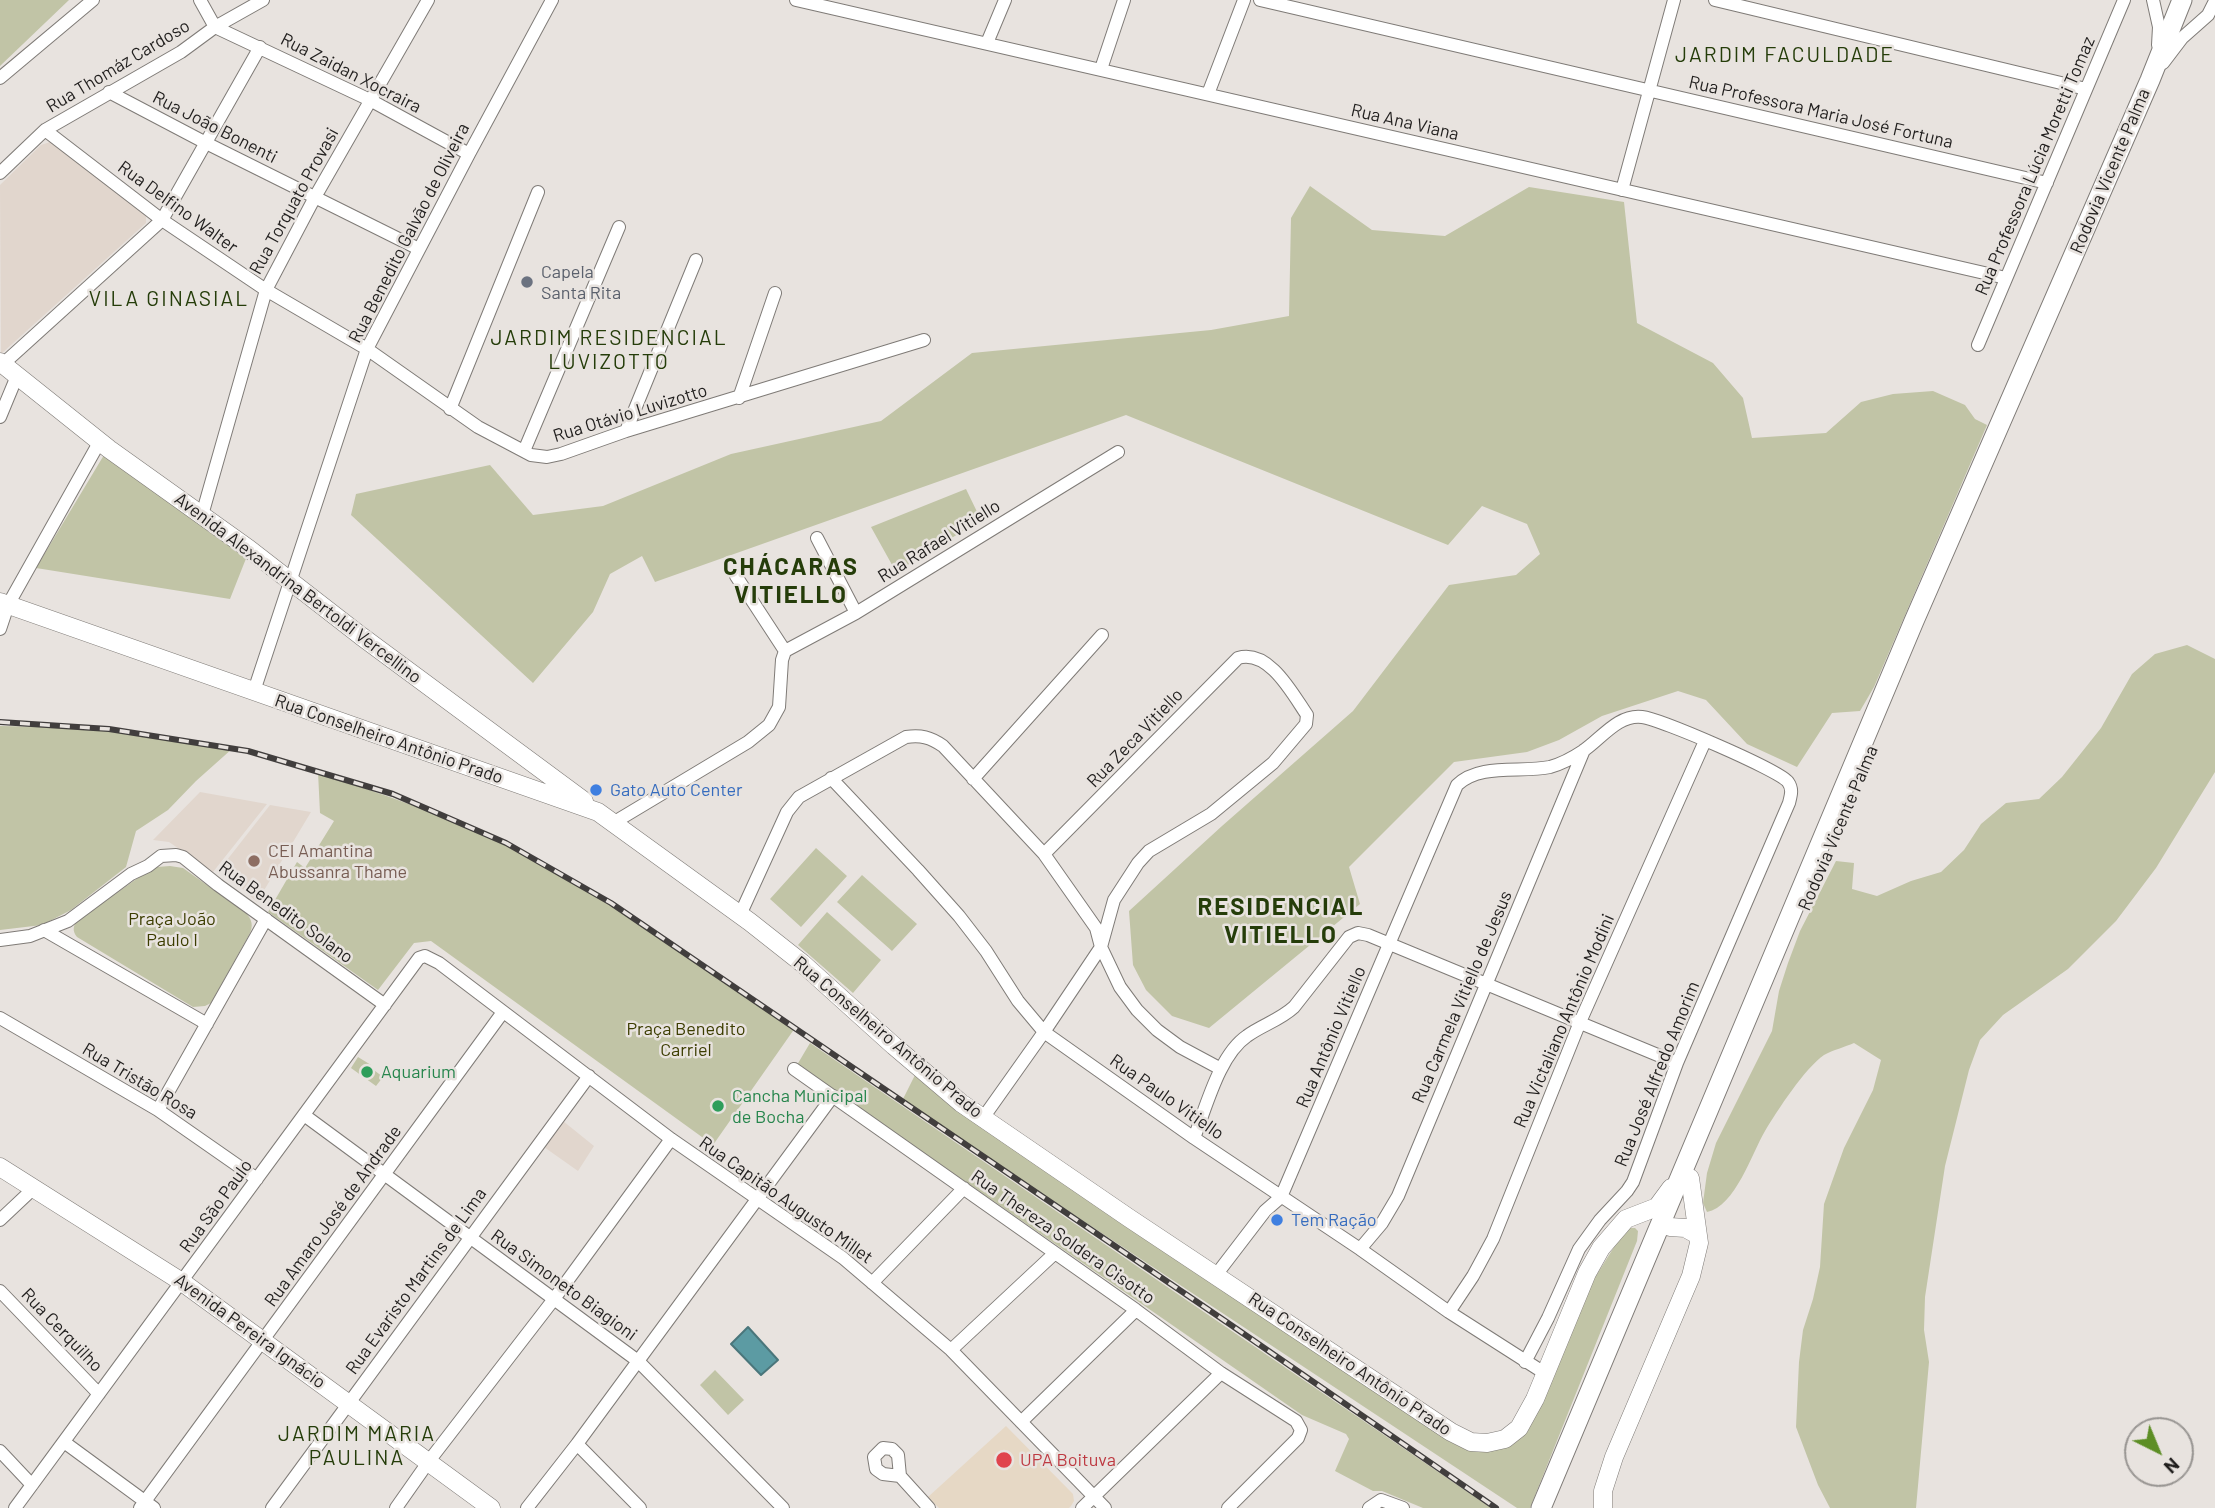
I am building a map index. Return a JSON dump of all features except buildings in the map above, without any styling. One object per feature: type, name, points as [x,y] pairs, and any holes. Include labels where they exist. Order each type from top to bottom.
[{"type":"main road","points":[[2173,22],[2182,0]]},
{"type":"main road","name":"Rodovia Vicente Palma","points":[[1541,1508],[1596,1390],[1688,1169],[1875,741],[1919,625],[2067,283],[2071,263],[2173,22]]},
{"type":"main road","name":"Avenida Alexandrina Bertoldi Vercellino","points":[[7,367],[100,441],[598,812]]},
{"type":"main road","name":"Rua Conselheiro Antônio Prado","points":[[4,603],[598,812],[802,963],[894,1046],[983,1118],[1451,1432],[1471,1442],[1502,1441],[1526,1418],[1593,1262],[1611,1235],[1626,1219]]},
{"type":"main road","points":[[535,790],[541,781],[541,769]]},
{"type":"main road","name":"Avenida Pereira Ignácio","points":[[0,1167],[181,1282],[491,1508]]},
{"type":"main road","points":[[1626,1219],[1659,1204],[1688,1169]]},
{"type":"main road","points":[[1603,1508],[1603,1491],[1614,1457],[1691,1276],[1699,1243],[1688,1169]]},
{"type":"main road","points":[[1626,1219],[1648,1218],[1664,1228],[1685,1228],[1696,1234]]},
{"type":"main road","points":[[1551,1508],[1596,1390]]},
{"type":"street","points":[[0,78],[93,0]]},
{"type":"street","points":[[200,0],[215,27]]},
{"type":"street","name":"Rua Thomáz Cardoso","points":[[0,173],[45,130],[181,52],[215,27],[263,0]]},
{"type":"street","name":"Rua Torquato Provasi","points":[[202,515],[265,290],[428,0]]},
{"type":"street","name":"Rua Benedito Galvão de Oliveira","points":[[254,691],[367,349],[552,0]]},
{"type":"street","name":"Rua Ana Viana","points":[[796,0],[2007,278]]},
{"type":"street","points":[[987,43],[1005,0]]},
{"type":"street","points":[[1101,69],[1124,0]]},
{"type":"street","points":[[1208,94],[1244,0]]},
{"type":"street","name":"Rua Professora Maria José Fortuna","points":[[1260,0],[2047,183]]},
{"type":"street","points":[[1622,190],[1674,0]]},
{"type":"street","points":[[1715,0],[2086,89]]},
{"type":"street","name":"Rua Professora Lúcia Moretti Tomaz","points":[[1978,345],[2124,0]]},
{"type":"street","points":[[2153,0],[2160,12],[2173,22],[2183,25],[2198,24]]},
{"type":"street","points":[[2150,80],[2160,33],[2153,0]]},
{"type":"street","points":[[2150,80],[2182,38],[2210,13],[2215,1]]},
{"type":"street","name":"Rua Zaidan Xocraira","points":[[215,27],[370,100],[469,153]]},
{"type":"street","points":[[0,417],[7,367],[162,220],[260,47]]},
{"type":"street","name":"Rua João Bonenti","points":[[109,92],[206,144],[419,249]]},
{"type":"street","name":"Rua Delfino Walter","points":[[45,130],[162,220],[265,290],[367,349]]},
{"type":"street","points":[[450,409],[538,192]]},
{"type":"street","points":[[524,451],[619,227]]},
{"type":"street","points":[[626,431],[696,260]]},
{"type":"street","points":[[739,398],[775,293]]},
{"type":"street","name":"Rua Otávio Luvizotto","points":[[367,349],[478,427],[524,451],[547,457],[925,340]]},
{"type":"street","points":[[0,629],[4,603],[100,441]]},
{"type":"street","name":"Rua Rafael Vitiello","points":[[785,651],[856,613],[1118,452]]},
{"type":"street","points":[[817,538],[856,613]]},
{"type":"street","points":[[613,823],[748,742],[769,725],[779,707],[785,651],[736,576]]},
{"type":"street","points":[[973,779],[1102,635]]},
{"type":"street","name":"Rua Zeca Vitiello","points":[[1044,854],[1234,661],[1243,657],[1255,658],[1273,669],[1306,713],[1306,724],[1273,763],[1211,814],[1149,851],[1138,863],[1114,900],[1101,947]]},
{"type":"street","name":"Rua Antônio Vitiello","points":[[1216,1275],[1265,1211],[1281,1196],[1457,785],[1465,777],[1477,773],[1551,766],[1584,750],[1626,719],[1641,716],[1764,766],[1789,784]]},
{"type":"street","points":[[740,915],[787,812],[799,797],[906,737],[922,735],[943,746],[1044,854],[1096,928],[1101,947],[1120,987],[1136,1010],[1180,1047],[1222,1069]]},
{"type":"street","name":"Rua Victaliano Antônio Modini","points":[[1449,1312],[1493,1239],[1580,1022],[1705,741]]},
{"type":"street","name":"Rua Carmela Vitiello de Jesus","points":[[1360,1249],[1382,1223],[1398,1196],[1584,750]]},
{"type":"street","name":"Rua Paulo Vitiello","points":[[831,778],[959,916],[986,951],[1018,1001],[1044,1032],[1449,1312],[1546,1374]]},
{"type":"street","name":"Rua José Alfredo Amorim","points":[[1525,1362],[1580,1250],[1600,1220],[1633,1181],[1677,1063],[1789,803],[1792,792],[1789,784]]},
{"type":"street","name":"Rua Benedito Solano","points":[[44,930],[68,921],[131,874],[164,855],[172,854],[183,857],[385,1005]]},
{"type":"street","points":[[158,1110],[266,919]]},
{"type":"street","points":[[0,940],[30,936],[44,930],[207,1024]]},
{"type":"street","points":[[1194,1138],[1222,1069],[1236,1044],[1294,1007],[1349,937],[1359,933],[1677,1063]]},
{"type":"street","points":[[983,1118],[1101,947]]},
{"type":"street","name":"Rua São Paulo","points":[[15,1508],[419,958]]},
{"type":"street","name":"Rua Capitão Augusto Millet","points":[[419,958],[433,958],[671,1139],[843,1258],[951,1350],[1105,1508]]},
{"type":"street","name":"Rua Amaro José de Andrade","points":[[147,1506],[263,1341],[503,1012]]},
{"type":"street","name":"Rua Tristão Rosa","points":[[0,1018],[158,1110],[257,1179]]},
{"type":"street","name":"Rua Thereza Soldera Cisotto","points":[[794,1069],[1221,1373],[1296,1421],[1301,1430],[1298,1438],[1228,1508]]},
{"type":"street","name":"Rua Evaristo Martins de Lima","points":[[272,1508],[589,1076]]},
{"type":"street","points":[[527,1508],[833,1096]]},
{"type":"street","name":"Rua Simoneto Biagioni","points":[[304,1115],[638,1361],[782,1508]]},
{"type":"street","points":[[397,1508],[429,1461],[554,1299],[671,1139]]},
{"type":"street","points":[[0,1220],[34,1187]]},
{"type":"street","points":[[872,1283],[964,1188]]},
{"type":"street","points":[[951,1350],[1055,1253]]},
{"type":"street","name":"Rua Cerquilho","points":[[0,1291],[99,1394]]},
{"type":"street","points":[[1021,1422],[1136,1310]]},
{"type":"street","points":[[1082,1508],[1221,1373]]},
{"type":"street","points":[[64,1442],[147,1506]]},
{"type":"street","points":[[577,1444],[640,1508]]},
{"type":"street","points":[[0,1451],[32,1485]]},
{"type":"street","points":[[900,1476],[929,1508]]},
{"type":"street","points":[[1372,1505],[1383,1500],[1403,1508]]},
{"type":"shaded area","points":[[50,142],[146,215],[146,223],[1,354],[0,185],[41,145]]},
{"type":"shaded area","points":[[200,792],[267,804],[213,872],[169,842],[153,840]]},
{"type":"shaded area","name":"CEI Amantina Abussanra Thame","points":[[270,805],[311,812],[257,902],[220,869]]},
{"type":"shaded area","points":[[563,1121],[594,1146],[578,1171],[544,1147]]},
{"type":"shaded area","name":"UPA Boituva","points":[[1006,1426],[1073,1494],[1074,1501],[1071,1506],[939,1508],[928,1497]]},
{"type":"green space","points":[[0,0],[69,0],[0,66]]},
{"type":"green space","points":[[1310,186],[1372,230],[1445,236],[1529,187],[1624,202],[1637,323],[1713,363],[1743,398],[1752,438],[1826,433],[1861,402],[1893,394],[1933,391],[1965,405],[1975,419],[1987,425],[1874,687],[1860,711],[1832,713],[1797,767],[1747,744],[1706,700],[1678,691],[1602,716],[1559,740],[1527,752],[1454,762],[1349,867],[1360,904],[1209,1028],[1172,1016],[1146,990],[1133,965],[1129,911],[1353,711],[1449,585],[1516,575],[1540,554],[1527,524],[1482,506],[1448,545],[1126,415],[655,582],[642,556],[610,574],[593,612],[533,683],[351,515],[356,494],[490,465],[533,515],[603,506],[731,454],[881,421],[972,353],[1211,330],[1289,316],[1291,218]]},
{"type":"green space","points":[[104,455],[247,556],[230,599],[36,568]]},
{"type":"green space","points":[[966,489],[981,520],[896,572],[871,527]]},
{"type":"green space","points":[[2187,645],[2215,659],[2215,772],[2156,868],[2116,921],[2068,969],[2003,1015],[1980,1040],[1969,1070],[1945,1166],[1925,1297],[1924,1330],[1929,1362],[1916,1508],[1830,1508],[1818,1485],[1796,1427],[1799,1362],[1803,1330],[1820,1267],[1824,1204],[1844,1148],[1873,1090],[1881,1060],[1854,1043],[1824,1055],[1800,1079],[1784,1102],[1765,1131],[1742,1178],[1726,1200],[1707,1212],[1703,1203],[1707,1173],[1716,1143],[1772,1031],[1779,991],[1800,931],[1836,861],[1854,863],[1852,889],[1877,896],[1911,881],[1941,872],[1964,850],[1981,824],[2006,803],[2039,799],[2062,777],[2101,728],[2132,674],[2155,654]]},
{"type":"green space","points":[[0,726],[106,728],[233,748],[168,810],[136,831],[126,867],[71,910],[42,925],[0,930]]},
{"type":"green space","name":"Praça Benedito Carriel","points":[[318,772],[456,822],[509,846],[635,919],[795,1028],[713,1145],[431,941],[414,943],[378,990],[268,912],[297,862],[305,868],[334,821],[320,813]]},
{"type":"green space","points":[[816,848],[847,876],[801,927],[770,899]]},
{"type":"green space","name":"Praça João Paulo I","points":[[157,867],[183,868],[245,912],[252,923],[249,935],[211,1003],[205,1006],[193,1007],[74,933],[78,920],[145,873]]},
{"type":"green space","points":[[862,875],[917,924],[892,951],[837,902]]},
{"type":"green space","points":[[827,912],[881,960],[853,993],[798,945]]},
{"type":"green space","points":[[810,1043],[1491,1508],[1423,1508],[1382,1491],[1373,1491],[1335,1471],[1349,1439],[1346,1434],[1302,1415],[797,1065]]},
{"type":"green space","name":"Aquarium","points":[[358,1057],[383,1077],[376,1086],[351,1068]]},
{"type":"green space","points":[[915,1075],[1460,1443],[1507,1445],[1594,1279],[1626,1228],[1635,1228],[1638,1231],[1637,1241],[1530,1508],[1517,1508],[902,1101]]},
{"type":"green space","points":[[715,1370],[744,1400],[728,1415],[700,1385]]},
{"type":"water","points":[[748,1327],[778,1360],[761,1375],[731,1344]]},
{"type":"railway","points":[[0,722],[109,729],[248,751],[393,794],[506,843],[611,903],[1496,1508]]},
{"type":"place","name":"Capela Santa Rita","points":[[527,282]]},
{"type":"place","name":"Gato Auto Center","points":[[596,790]]},
{"type":"place","name":"CEI Amantina Abussanra Thame","points":[[254,861]]},
{"type":"place","name":"Aquarium","points":[[367,1072]]},
{"type":"place","name":"Cancha Municipal de Bocha","points":[[718,1106]]},
{"type":"place","name":"Tem Ração","points":[[1277,1220]]},
{"type":"place","name":"UPA Boituva","points":[[1004,1460]]},
{"type":"district","name":"JARDIM FACULDADE","points":[[1785,55]]},
{"type":"district","name":"VILA GINASIAL","points":[[169,299]]},
{"type":"district","name":"JARDIM RESIDENCIAL LUVIZOTTO","points":[[609,350]]},
{"type":"district","name":"CHÁCARAS VITIELLO","points":[[791,581]]},
{"type":"district","name":"RESIDENCIAL VITIELLO","points":[[1281,921]]},
{"type":"district","name":"JARDIM MARIA PAULINA","points":[[357,1446]]}]
